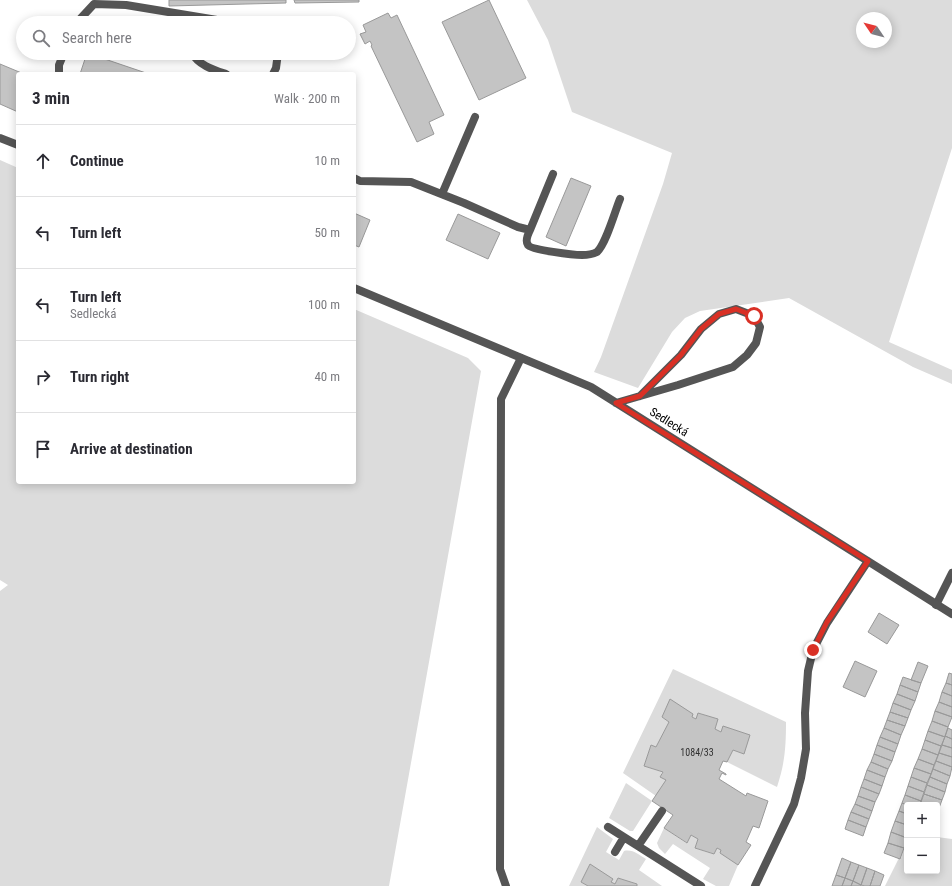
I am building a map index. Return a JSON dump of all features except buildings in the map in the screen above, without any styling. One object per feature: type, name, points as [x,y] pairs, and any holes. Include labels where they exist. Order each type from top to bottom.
[{"type":"street","points":[[83,16],[94,4],[126,5],[176,16]]},
{"type":"street","points":[[59,72],[61,60]]},
{"type":"street","points":[[198,60],[210,68],[221,72]]},
{"type":"street","points":[[274,72],[277,60]]},
{"type":"street","points":[[442,194],[475,117]]},
{"type":"street","points":[[0,138],[16,144]]},
{"type":"street","points":[[553,174],[526,240],[528,245],[531,247],[583,255],[596,253],[603,245],[620,198]]},
{"type":"street","points":[[356,179],[360,181],[411,182],[518,227],[530,230]]},
{"type":"street","name":"Sedlecká","points":[[356,289],[591,387],[952,614]]},
{"type":"street","points":[[616,403],[678,385],[733,366],[748,355],[756,343],[760,327],[754,316],[736,309],[719,314],[701,329],[681,355],[640,396]]},
{"type":"street","points":[[506,886],[500,869],[501,399],[521,358]]},
{"type":"street","points":[[755,886],[794,804],[801,778],[806,749],[805,713],[808,671],[813,650],[827,622],[868,561]]},
{"type":"street","points":[[936,605],[952,573]]},
{"type":"street","points":[[638,846],[662,811]]},
{"type":"street","points":[[608,827],[701,886]]},
{"type":"street","points":[[615,852],[624,837]]},
{"type":"shaded area","points":[[527,0],[952,0],[952,148],[889,342],[952,370],[952,384],[913,367],[789,298],[700,311],[685,318],[672,332],[638,388],[594,372],[601,357],[663,184],[672,153],[572,112],[548,40]]},
{"type":"shaded area","points":[[0,160],[16,167],[16,484],[356,484],[356,310],[468,358],[481,371],[389,886],[0,886],[0,591],[8,585],[0,580]]},
{"type":"shaded area","points":[[673,669],[786,722],[786,739],[782,770],[777,787],[727,762],[733,750],[744,754],[724,726],[721,732],[715,729],[717,719],[699,713],[696,719],[670,700],[662,717],[669,722],[656,747],[651,745],[644,766],[662,772],[660,777],[666,780],[656,796],[623,773]]},
{"type":"shaded area","points":[[626,783],[652,801],[633,831],[630,831],[609,818]]},
{"type":"shaded area","points":[[597,827],[613,839],[606,852],[619,860],[624,851],[630,851],[638,854],[646,859],[639,870],[662,886],[637,886],[637,884],[618,878],[615,884],[611,882],[612,879],[590,864],[581,882],[588,886],[569,886]]},
{"type":"shaded area","points":[[664,828],[686,843],[691,835],[698,839],[695,848],[713,854],[717,848],[721,850],[720,853],[738,865],[729,886],[716,886],[703,879],[710,868],[673,844],[665,854],[659,848],[657,843]]},
{"type":"shaded area","points":[[940,837],[952,839],[952,886],[885,886],[899,858],[901,858],[904,849],[904,874],[940,874]]},
{"type":"route","points":[[754,316],[736,309],[719,314],[701,329],[681,355],[640,396],[616,403],[868,561],[827,622],[813,650]]}]
